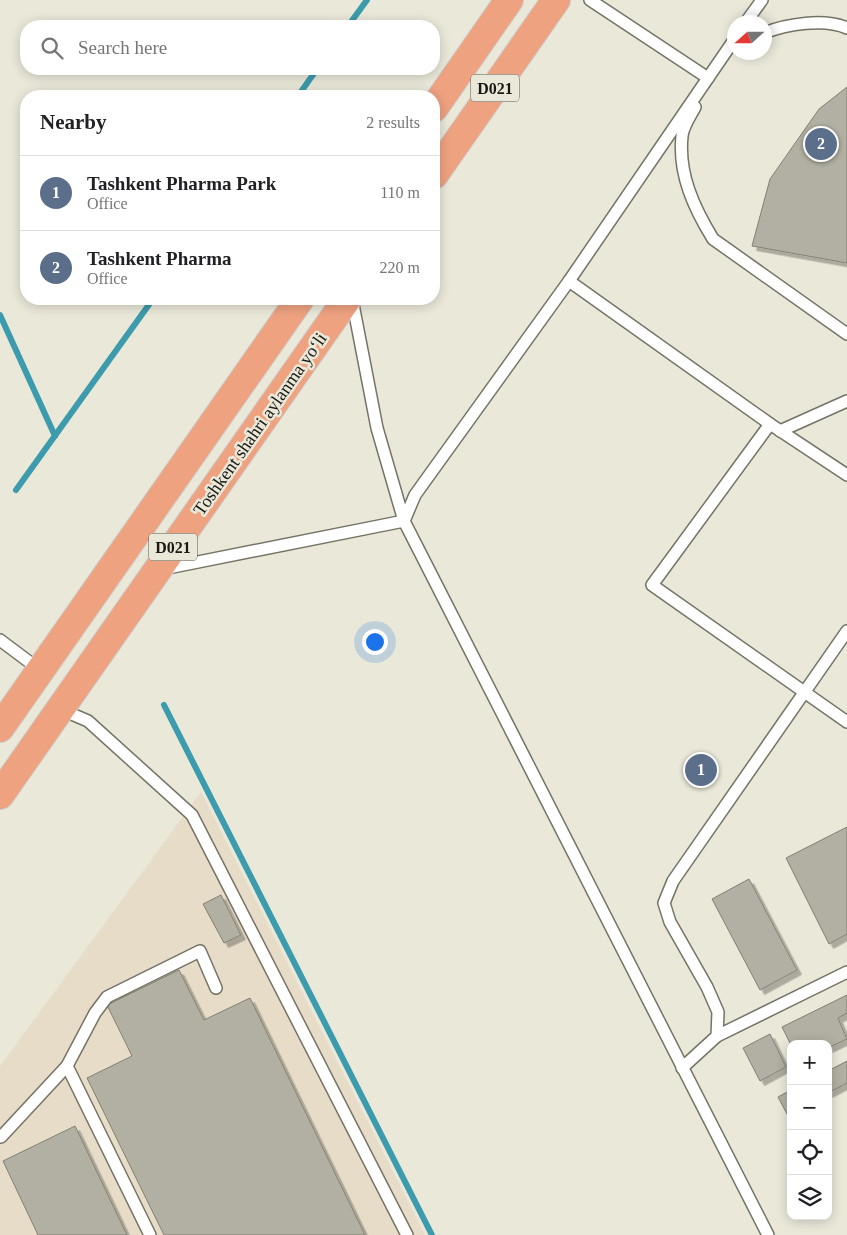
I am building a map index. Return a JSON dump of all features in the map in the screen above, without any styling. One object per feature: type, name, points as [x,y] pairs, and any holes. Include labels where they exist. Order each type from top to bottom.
[{"type":"highway","name":"D021","points":[[440,99],[509,0]]},
{"type":"highway","name":"D021","points":[[440,166],[556,0]]},
{"type":"highway","name":"D021","points":[[0,728],[296,305]]},
{"type":"highway","name":"Toshkent shahri aylanma yoʻli","points":[[0,795],[344,305]]},
{"type":"lane","points":[[590,0],[708,78]]},
{"type":"lane","points":[[751,15],[762,0]]},
{"type":"lane","points":[[772,31],[800,24],[840,25],[847,28]]},
{"type":"lane","points":[[404,521],[416,496],[569,281],[727,50]]},
{"type":"lane","points":[[727,58],[708,78],[682,134],[682,160],[687,188],[700,218],[713,239],[847,334]]},
{"type":"lane","points":[[569,281],[775,427],[847,475]]},
{"type":"lane","points":[[353,305],[377,428],[404,521],[768,1235]]},
{"type":"lane","points":[[847,401],[775,427],[652,585],[847,722]]},
{"type":"lane","points":[[157,570],[404,521]]},
{"type":"lane","points":[[717,1036],[718,1012],[707,987],[670,922],[664,903],[673,881],[847,632]]},
{"type":"lane","points":[[0,640],[40,670]]},
{"type":"lane","points":[[60,709],[88,721],[192,815],[407,1235]]},
{"type":"lane","points":[[1,1137],[67,1066],[94,1013],[107,997],[200,951],[216,988]]},
{"type":"lane","points":[[682,1068],[717,1036],[847,972]]},
{"type":"lane","points":[[67,1066],[150,1235]]},
{"type":"shaded area","points":[[201,792],[425,1235],[0,1235],[0,1066]]},
{"type":"building","points":[[847,87],[847,263],[752,246],[770,179],[819,109]]},
{"type":"building","points":[[847,827],[847,934],[829,944],[786,858]]},
{"type":"building","points":[[749,879],[797,970],[760,990],[712,899]]},
{"type":"building","points":[[221,895],[241,935],[224,943],[203,904]]},
{"type":"building","points":[[179,970],[204,1020],[250,998],[365,1235],[164,1235],[87,1078],[132,1056],[107,1005]]},
{"type":"building","points":[[847,995],[847,1013],[838,1018],[847,1039],[832,1046],[832,1040],[788,1040],[782,1027]]},
{"type":"building","points":[[770,1034],[786,1067],[760,1081],[743,1048]]},
{"type":"building","points":[[847,1061],[847,1083],[832,1091],[832,1085],[832,1069]]},
{"type":"building","points":[[787,1092],[787,1114],[778,1097]]},
{"type":"building","points":[[75,1126],[127,1235],[38,1235],[3,1161]]},
{"type":"waterway","points":[[352,20],[367,0]]},
{"type":"waterway","points":[[302,90],[313,75]]},
{"type":"waterway","points":[[16,490],[149,305]]},
{"type":"waterway","points":[[0,315],[55,436]]},
{"type":"waterway","points":[[164,705],[432,1235]]},
{"type":"place","name":"Tashkent Pharma","points":[[821,144]]},
{"type":"place","name":"Tashkent Pharma Park","points":[[701,770]]}]
